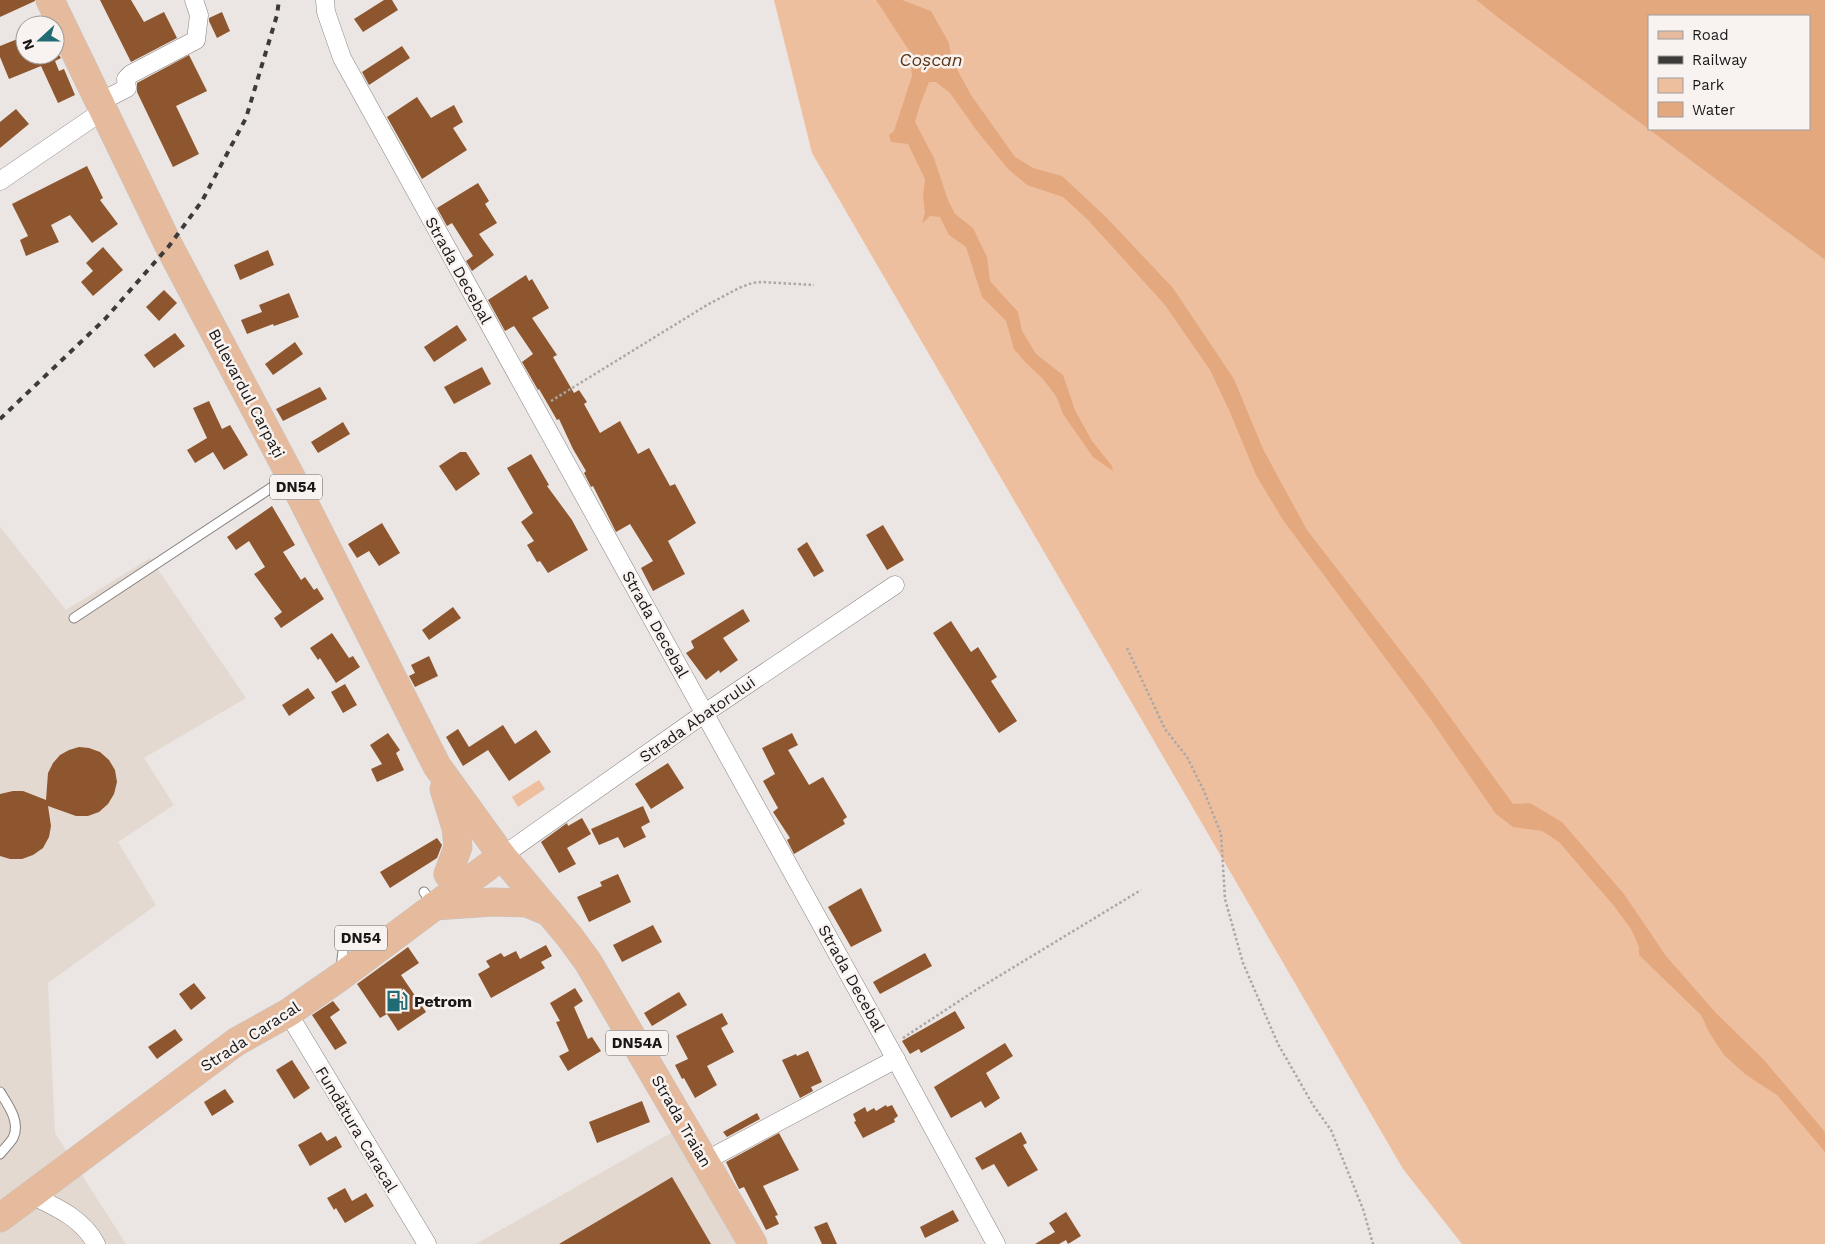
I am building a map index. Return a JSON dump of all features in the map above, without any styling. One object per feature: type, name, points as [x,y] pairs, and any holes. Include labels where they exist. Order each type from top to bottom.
[{"type":"main road","name":"Bulevardul Carpați","points":[[50,0],[169,246],[290,475],[437,766],[496,849]]},
{"type":"main road","points":[[437,766],[456,828],[458,847],[448,874]]},
{"type":"main road","name":"DN54","points":[[429,899],[448,874],[496,849]]},
{"type":"main road","name":"Strada Caracal","points":[[0,1218],[236,1042],[288,1013],[341,964],[496,849]]},
{"type":"main road","name":"Strada Traian","points":[[496,849],[588,962],[752,1244]]},
{"type":"main road","points":[[429,899],[527,903],[549,912]]},
{"type":"main road","name":"DN54","points":[[236,1042],[293,988],[341,964]]},
{"type":"street","points":[[0,181],[127,88],[126,79],[131,74],[196,40],[199,15],[194,0]]},
{"type":"street","name":"Strada Decebal","points":[[325,0],[326,12],[342,58],[893,1053],[996,1244]]},
{"type":"street","name":"Strada Abatorului","points":[[496,849],[705,713],[895,585]]},
{"type":"street","name":"Fundătura Caracal","points":[[288,1013],[427,1244]]},
{"type":"street","points":[[705,1161],[893,1053]]},
{"type":"street","points":[[31,1194],[59,1208],[79,1222],[96,1244]]},
{"type":"lane","points":[[74,618],[290,475]]},
{"type":"lane","points":[[0,1092],[13,1114],[15,1128],[13,1138],[0,1154]]},
{"type":"path","points":[[537,410],[699,310],[739,288],[752,283],[762,282],[814,285]]},
{"type":"path","points":[[1127,648],[1165,729],[1188,757],[1204,790],[1221,834],[1226,899],[1243,964],[1278,1044],[1313,1105],[1331,1130],[1363,1209],[1373,1244]]},
{"type":"path","points":[[893,1053],[976,990],[1141,890]]},
{"type":"shaded area","points":[[0,527],[66,610],[150,558],[246,698],[144,758],[174,805],[118,842],[156,905],[48,983],[55,1133],[126,1244],[0,1244]]},
{"type":"shaded area","points":[[676,1130],[740,1244],[476,1244]]},
{"type":"green space","points":[[774,0],[1476,0],[1825,260],[1825,1244],[1462,1244],[1403,1169],[812,153]]},
{"type":"green space","points":[[539,780],[545,789],[518,807],[512,797]]},
{"type":"water","name":"Coșcan","points":[[876,0],[902,0],[931,11],[949,43],[952,60],[971,95],[1015,157],[1033,168],[1062,176],[1105,216],[1173,288],[1234,379],[1263,449],[1307,530],[1427,685],[1513,804],[1530,803],[1562,822],[1624,894],[1666,956],[1716,1013],[1764,1060],[1825,1132],[1825,1152],[1777,1095],[1746,1075],[1724,1055],[1710,1034],[1701,1015],[1639,955],[1639,947],[1631,929],[1614,906],[1559,842],[1542,831],[1513,827],[1496,814],[1429,717],[1283,520],[1256,475],[1210,370],[1165,305],[1088,220],[1063,197],[1027,185],[1008,169],[977,131],[950,93],[936,82],[929,82],[915,122],[934,158],[948,200],[955,214],[973,228],[987,257],[990,281],[1018,312],[1022,331],[1036,354],[1063,375],[1075,410],[1092,441],[1112,466],[1113,471],[1093,457],[1063,414],[1056,396],[1042,378],[1014,349],[1006,321],[982,297],[966,247],[949,235],[940,217],[930,216],[922,224],[925,212],[923,196],[925,179],[908,144],[891,142],[889,135],[894,131],[912,76],[910,52]]},
{"type":"water","points":[[1476,0],[1825,0],[1825,260],[1650,130],[1810,130],[1810,15],[1648,15],[1648,129]]},
{"type":"building","points":[[0,0],[35,0],[35,1],[0,17]]},
{"type":"building","points":[[100,0],[131,0],[144,22],[164,12],[177,38],[131,62]]},
{"type":"building","points":[[384,0],[392,0],[398,10],[363,32],[354,19]]},
{"type":"building","points":[[222,12],[230,31],[217,38],[209,18]]},
{"type":"building","points":[[15,40],[15,65],[57,65],[59,71],[64,69],[75,95],[58,103],[41,66],[9,79],[0,57],[0,46]]},
{"type":"building","points":[[402,46],[410,58],[369,85],[362,72]]},
{"type":"building","points":[[189,55],[207,91],[176,106],[199,154],[173,167],[137,92],[137,83]]},
{"type":"building","points":[[417,97],[431,118],[454,105],[463,122],[453,128],[467,150],[422,179],[387,117]]},
{"type":"building","points":[[16,109],[29,124],[0,148],[0,122]]},
{"type":"building","points":[[87,166],[103,198],[100,200],[118,224],[92,243],[70,215],[51,225],[59,242],[26,256],[20,240],[28,236],[12,204]]},
{"type":"building","points":[[478,183],[489,201],[485,204],[497,223],[479,234],[494,255],[472,271],[466,261],[473,256],[452,223],[447,226],[437,208]]},
{"type":"building","points":[[103,247],[123,270],[93,296],[81,282],[93,271],[86,263]]},
{"type":"building","points":[[268,250],[274,265],[240,280],[234,265]]},
{"type":"building","points":[[526,275],[529,281],[532,279],[549,308],[532,318],[557,355],[553,357],[574,393],[579,390],[587,402],[584,404],[600,433],[620,421],[638,454],[649,448],[670,486],[675,484],[696,523],[668,541],[685,574],[653,591],[641,568],[653,561],[630,524],[616,532],[593,486],[591,487],[584,473],[586,471],[559,419],[557,420],[522,362],[533,354],[514,326],[505,331],[488,300]]},
{"type":"building","points":[[164,290],[177,303],[159,321],[146,307]]},
{"type":"building","points":[[289,293],[299,317],[247,334],[241,320],[262,312],[259,305]]},
{"type":"building","points":[[457,325],[467,340],[434,362],[424,347]]},
{"type":"building","points":[[175,333],[185,346],[154,368],[144,355]]},
{"type":"building","points":[[295,342],[303,354],[273,375],[265,364]]},
{"type":"building","points":[[482,367],[491,384],[454,404],[444,387]]},
{"type":"building","points":[[320,387],[327,399],[283,421],[276,409]]},
{"type":"building","points":[[209,401],[222,429],[230,425],[248,455],[224,470],[213,452],[195,463],[187,450],[207,438],[193,408]]},
{"type":"building","points":[[343,422],[350,434],[318,453],[311,442]]},
{"type":"building","points":[[460,452],[466,452],[480,474],[456,491],[439,466]]},
{"type":"building","points":[[531,454],[549,485],[547,486],[572,520],[588,550],[548,573],[540,561],[537,562],[527,545],[534,541],[521,522],[533,513],[507,468]]},
{"type":"building","points":[[272,506],[295,545],[283,552],[301,580],[305,577],[314,590],[317,588],[324,599],[281,628],[274,618],[282,612],[254,574],[265,567],[249,541],[236,550],[227,537]]},
{"type":"building","points":[[382,523],[400,553],[379,566],[369,551],[357,558],[348,544]]},
{"type":"building","points":[[883,525],[904,560],[887,570],[866,535]]},
{"type":"building","points":[[807,542],[824,571],[814,577],[797,549]]},
{"type":"building","points":[[453,607],[461,618],[429,640],[422,630]]},
{"type":"building","points":[[743,609],[750,621],[723,638],[738,660],[720,673],[719,670],[706,680],[686,653],[694,648],[691,641]]},
{"type":"building","points":[[951,621],[971,652],[978,647],[997,677],[991,681],[1017,721],[999,733],[933,633]]},
{"type":"building","points":[[332,633],[349,658],[353,656],[360,667],[336,683],[320,658],[318,660],[310,648]]},
{"type":"building","points":[[429,656],[438,676],[415,687],[409,676],[415,673],[411,665]]},
{"type":"building","points":[[345,684],[357,705],[343,713],[331,692]]},
{"type":"building","points":[[308,688],[315,698],[289,716],[282,705]]},
{"type":"building","points":[[503,725],[515,744],[536,730],[551,752],[509,781],[488,750],[463,766],[446,737],[458,729],[469,747]]},
{"type":"building","points":[[388,733],[400,750],[396,753],[404,770],[377,782],[371,769],[382,764],[370,745]]},
{"type":"building","points":[[792,733],[798,745],[788,750],[809,785],[823,777],[847,817],[843,820],[845,824],[794,854],[787,840],[790,838],[773,812],[778,808],[763,781],[775,774],[762,748]]},
{"type":"building","points":[[79,747],[100,752],[109,760],[115,770],[117,782],[114,794],[108,804],[99,812],[88,816],[76,816],[48,806],[51,826],[49,837],[43,848],[33,855],[22,859],[10,859],[0,856],[0,794],[23,791],[46,800],[48,773],[53,763],[60,755]]},
{"type":"building","points":[[668,763],[684,788],[651,809],[635,784]]},
{"type":"building","points":[[643,806],[650,822],[641,827],[646,837],[624,848],[618,837],[599,845],[591,829]]},
{"type":"building","points":[[582,818],[591,834],[567,848],[576,864],[559,873],[541,842],[567,823],[568,826]]},
{"type":"building","points":[[437,838],[442,845],[437,858],[390,888],[380,872]]},
{"type":"building","points":[[618,874],[631,902],[589,922],[577,897],[602,886],[600,882]]},
{"type":"building","points":[[861,888],[882,931],[851,947],[828,907]]},
{"type":"building","points":[[653,925],[662,942],[622,962],[613,945]]},
{"type":"building","points":[[546,945],[552,956],[541,962],[545,968],[491,998],[478,974],[490,967],[486,961],[501,953],[504,957],[516,951],[520,959]]},
{"type":"building","points":[[408,947],[419,963],[401,975],[426,1012],[398,1031],[387,1014],[380,1018],[357,984]]},
{"type":"building","points":[[925,953],[932,966],[880,994],[873,982]]},
{"type":"building","points":[[194,983],[206,998],[191,1010],[179,994]]},
{"type":"building","points":[[575,988],[583,1001],[574,1007],[588,1039],[592,1037],[601,1051],[568,1071],[559,1056],[569,1051],[556,1022],[560,1021],[550,1003]]},
{"type":"building","points":[[679,992],[687,1005],[652,1026],[644,1013]]},
{"type":"building","points":[[333,1001],[340,1010],[330,1017],[347,1043],[335,1050],[312,1015]]},
{"type":"building","points":[[955,1011],[965,1028],[921,1053],[919,1049],[910,1054],[902,1041]]},
{"type":"building","points":[[722,1013],[728,1024],[721,1028],[734,1052],[707,1066],[717,1085],[695,1098],[675,1065],[688,1059],[676,1036]]},
{"type":"building","points":[[175,1029],[183,1040],[157,1059],[148,1047]]},
{"type":"building","points":[[1005,1043],[1013,1056],[986,1073],[1000,1098],[985,1108],[981,1101],[951,1118],[934,1087]]},
{"type":"building","points":[[808,1051],[822,1082],[811,1087],[813,1091],[800,1098],[782,1060]]},
{"type":"building","points":[[292,1060],[310,1088],[294,1099],[276,1070]]},
{"type":"building","points":[[225,1089],[234,1102],[212,1116],[204,1102]]},
{"type":"building","points":[[642,1101],[650,1122],[597,1143],[589,1122]]},
{"type":"building","points":[[886,1105],[887,1107],[892,1105],[898,1116],[894,1119],[895,1122],[863,1138],[854,1122],[856,1121],[853,1114],[865,1107],[867,1112],[874,1108],[876,1111]]},
{"type":"building","points":[[757,1113],[760,1119],[727,1137],[723,1132]]},
{"type":"building","points":[[321,1132],[327,1141],[336,1136],[342,1147],[310,1166],[298,1145]]},
{"type":"building","points":[[1021,1132],[1027,1143],[1023,1145],[1038,1170],[1008,1187],[994,1164],[982,1170],[975,1158]]},
{"type":"building","points":[[779,1133],[799,1170],[763,1186],[778,1215],[775,1216],[779,1224],[766,1230],[744,1187],[739,1189],[726,1162]]},
{"type":"building","points":[[672,1177],[711,1244],[559,1244],[647,1192]]},
{"type":"building","points":[[345,1188],[352,1201],[366,1193],[374,1206],[345,1223],[327,1198]]},
{"type":"building","points":[[953,1210],[959,1221],[925,1238],[920,1227]]},
{"type":"building","points":[[1066,1212],[1081,1236],[1068,1244],[1066,1240],[1059,1244],[1035,1244],[1055,1232],[1049,1223]]},
{"type":"building","points":[[827,1222],[837,1244],[822,1244],[814,1227]]},
{"type":"railway","points":[[0,419],[105,319],[169,246],[202,201],[246,118],[277,15],[279,0]]},
{"type":"place","name":"Petrom","points":[[397,1001]]}]
